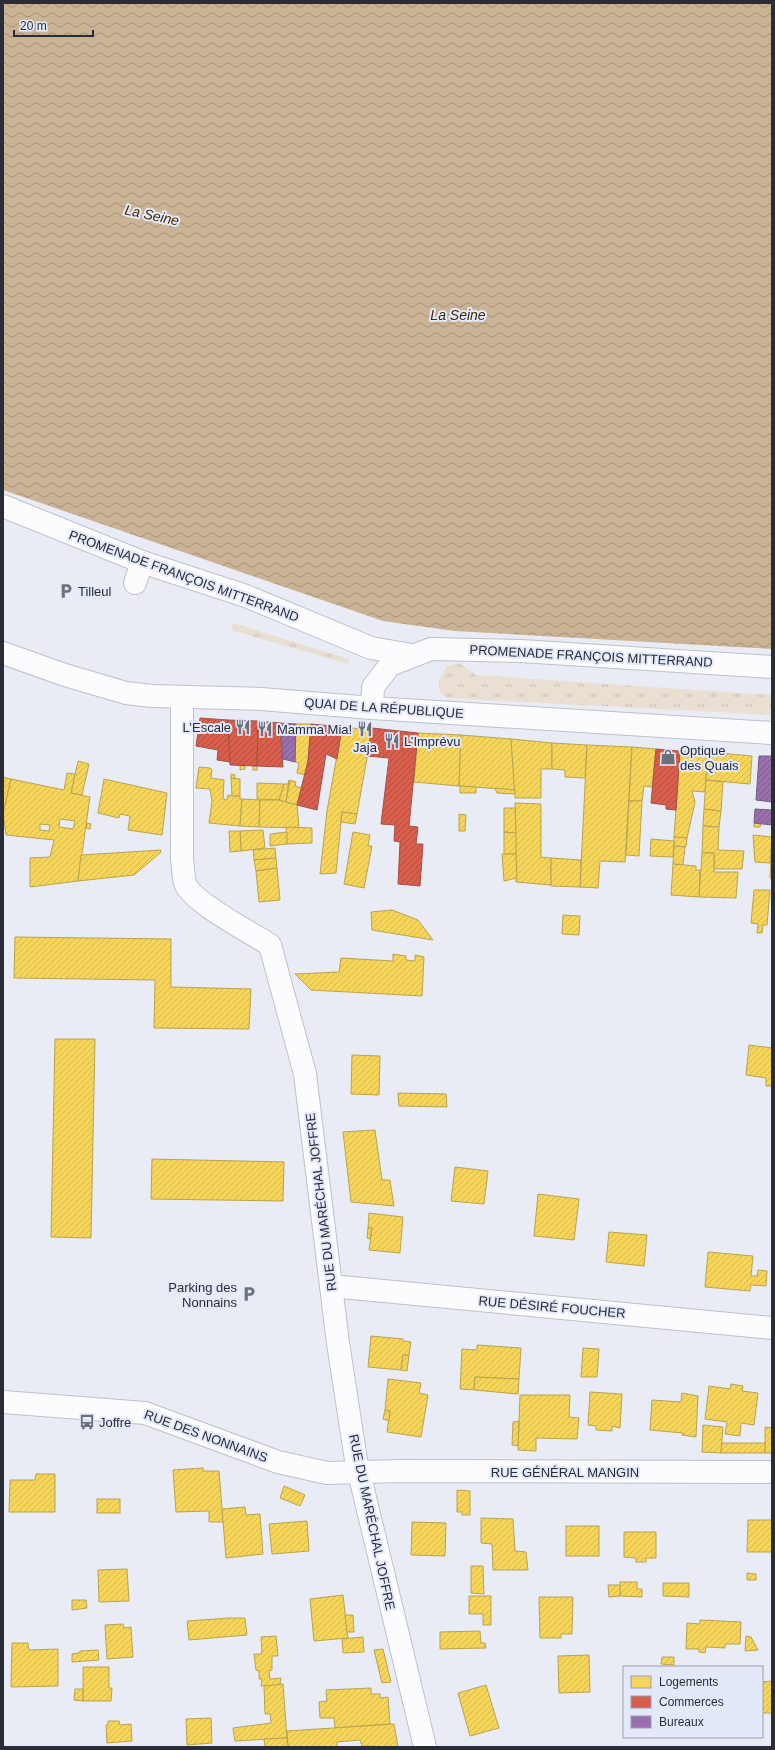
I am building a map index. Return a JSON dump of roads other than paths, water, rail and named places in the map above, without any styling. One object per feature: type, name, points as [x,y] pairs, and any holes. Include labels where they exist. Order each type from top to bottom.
[{"type":"street","name":"PROMENADE FRANÇOIS MITTERRAND","points":[[3,506],[142,562],[246,596],[371,648],[412,655]]},
{"type":"street","points":[[136,583],[142,562]]},
{"type":"street","name":"PROMENADE FRANÇOIS MITTERRAND","points":[[372,708],[373,687],[390,665],[412,655],[431,649],[521,651],[772,667]]},
{"type":"street","name":"QUAI DE LA RÉPUBLIQUE","points":[[3,653],[64,675],[126,693],[182,697],[261,699],[372,708],[772,732]]},
{"type":"street","name":"RUE DU MARÉCHAL JOFFRE","points":[[182,697],[182,858],[185,883],[191,892],[203,904],[270,945],[305,1074],[339,1350],[359,1472],[425,1747]]},
{"type":"street","name":"RUE DÉSIRÉ FOUCHER","points":[[331,1286],[772,1328]]},
{"type":"street","name":"RUE DES NONNAINS","points":[[3,1402],[145,1412],[278,1462],[327,1474],[359,1472]]},
{"type":"street","name":"RUE GÉNÉRAL MANGIN","points":[[359,1472],[772,1472]]},
{"type":"water","name":"La Seine","points":[[3,3],[772,3],[772,649],[455,631],[383,621],[3,490]]},
{"type":"place","name":"Tilleul","points":[[66,591]]},
{"type":"place","name":"L’Escale","points":[[243,727]]},
{"type":"place","name":"Mamma Mia!","points":[[265,729]]},
{"type":"place","name":"Jaja","points":[[365,729]]},
{"type":"place","name":"L’Imprévu","points":[[392,741]]},
{"type":"place","name":"Optique des Quais","points":[[668,757]]},
{"type":"place","name":"Parking des Nonnains","points":[[249,1294]]},
{"type":"place","name":"Joffre","points":[[87,1422]]}]
